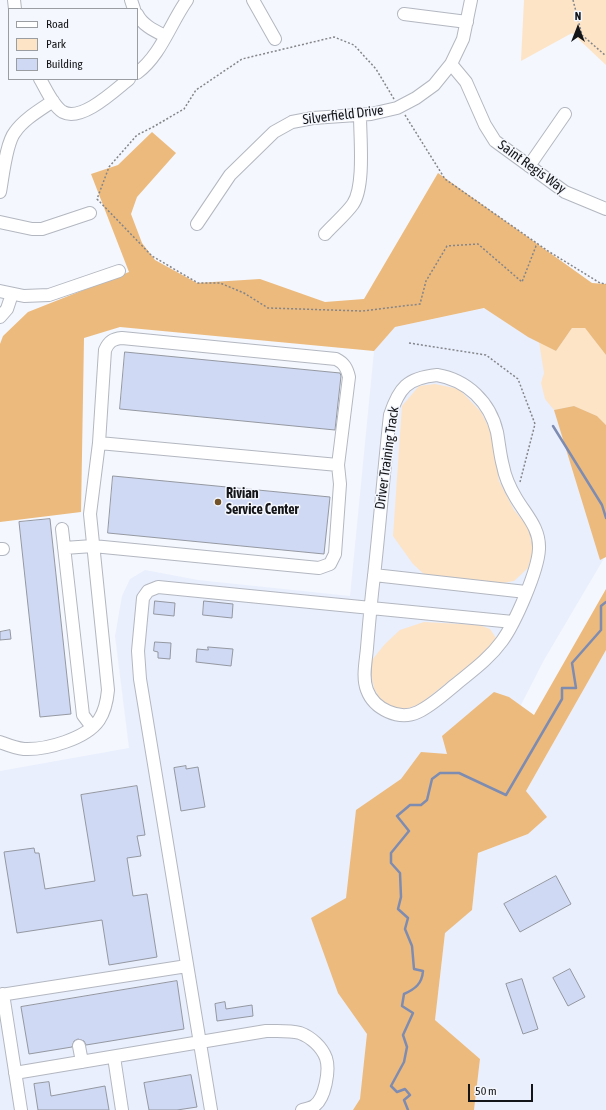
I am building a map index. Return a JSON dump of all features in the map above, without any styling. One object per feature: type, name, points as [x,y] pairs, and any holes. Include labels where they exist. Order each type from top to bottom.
[{"type":"street","points":[[138,72],[146,66],[154,56],[187,0]]},
{"type":"street","points":[[253,0],[275,39]]},
{"type":"street","name":"Silverfield Drive","points":[[197,224],[230,175],[274,132],[292,122],[314,118],[371,114],[399,107],[416,98],[434,85],[451,64],[463,39],[468,22],[471,0]]},
{"type":"street","points":[[404,14],[468,22]]},
{"type":"street","points":[[138,16],[150,28],[165,36]]},
{"type":"street","name":"Saint Regis Way","points":[[451,64],[466,82],[485,125],[495,141],[565,192],[606,209]]},
{"type":"street","points":[[41,80],[53,100],[64,112],[74,113],[85,111],[128,80]]},
{"type":"street","points":[[0,192],[10,143],[14,132],[22,123],[53,100]]},
{"type":"street","points":[[529,166],[565,114]]},
{"type":"street","points":[[324,234],[353,204],[358,192],[360,176],[360,115]]},
{"type":"street","points":[[0,222],[32,229],[42,229],[90,213]]},
{"type":"street","points":[[0,316],[7,309],[6,293],[24,296],[49,295],[119,271]]},
{"type":"street","points":[[0,742],[13,747],[33,749],[50,746],[77,737],[92,727],[99,720],[106,706],[108,690],[93,546],[90,514],[99,443],[104,350],[108,343],[115,339],[130,339],[336,359],[343,362],[347,368],[349,377],[338,465],[340,484],[335,554],[330,564],[320,568],[93,546],[64,548]]},
{"type":"street","name":"Driver Training Track","points":[[424,376],[437,376],[448,377],[458,381],[470,389],[481,400],[491,415],[497,431],[503,468],[516,498],[535,525],[539,548],[538,559],[526,592],[504,639],[490,656],[433,703],[416,713],[405,715],[392,713],[381,708],[373,700],[367,689],[365,675],[370,608],[390,415],[396,398],[403,388],[414,380],[424,376]]},
{"type":"street","points":[[99,443],[338,465]]},
{"type":"street","points":[[62,529],[83,715],[92,727]]},
{"type":"street","points":[[374,575],[526,592]]},
{"type":"street","points":[[211,1110],[140,679],[138,651],[143,598],[148,591],[158,587],[513,622]]},
{"type":"street","points":[[21,1110],[2,994],[187,966]]},
{"type":"street","points":[[15,1073],[283,1030],[300,1033],[312,1040],[320,1047],[326,1058],[326,1084],[321,1097],[315,1106],[302,1110]]},
{"type":"street","points":[[79,1046],[82,1062]]},
{"type":"street","points":[[114,1057],[122,1110]]},
{"type":"path","points":[[573,0],[582,34],[606,56]]},
{"type":"path","points":[[538,244],[522,282],[478,244],[447,246],[426,281],[420,304],[362,311],[268,308],[244,293],[220,283],[198,283],[152,256],[97,199],[108,167],[137,135],[184,109],[196,90],[242,59],[334,37],[354,45],[376,69],[445,179],[538,244],[600,283],[606,284]]},
{"type":"path","points":[[410,343],[486,355],[518,379],[535,424],[516,498]]},
{"type":"shaded area","points":[[152,132],[176,153],[137,197],[131,214],[142,243],[155,260],[197,283],[260,279],[325,302],[364,299],[438,173],[592,283],[606,284],[606,355],[585,328],[572,328],[556,351],[528,337],[484,308],[395,327],[374,351],[120,327],[84,338],[81,512],[0,522],[0,344],[3,336],[28,312],[129,272],[91,174],[118,165]]},
{"type":"shaded area","points":[[485,308],[528,337],[606,333],[606,555],[544,660],[390,961],[389,1110],[0,1110],[0,771],[129,748],[115,636],[122,596],[130,579],[145,570],[198,580],[350,596],[374,351],[395,327]]},
{"type":"shaded area","points":[[574,406],[597,416],[606,425],[606,557],[600,560],[554,410]]},
{"type":"shaded area","points":[[606,589],[606,650],[526,791],[547,817],[528,834],[478,853],[472,910],[445,933],[435,1020],[480,1059],[474,1110],[353,1110],[360,1099],[367,1034],[338,993],[311,918],[346,898],[356,810],[401,779],[421,752],[447,754],[442,736],[494,692],[509,697],[534,715]]},
{"type":"shaded area","points":[[606,650],[606,1110],[474,1110],[480,1059],[435,1020],[445,932],[472,910],[478,853],[528,834],[546,817],[526,791]]},
{"type":"green space","points":[[524,0],[606,0],[606,65],[572,33],[521,61]]},
{"type":"green space","points":[[572,328],[585,328],[606,355],[606,425],[597,416],[574,406],[554,410],[545,399],[541,383],[544,373],[539,342],[556,351]]},
{"type":"green space","points":[[435,384],[459,389],[481,412],[493,436],[499,481],[514,510],[529,528],[533,551],[528,568],[514,581],[497,584],[425,575],[413,564],[393,536],[402,406],[419,386]]},
{"type":"green space","points":[[424,622],[479,625],[490,629],[496,638],[491,648],[420,704],[406,709],[392,708],[380,699],[374,688],[371,674],[372,660],[385,644],[400,630]]},
{"type":"building","points":[[125,352],[340,373],[341,376],[335,430],[120,409]]},
{"type":"building","points":[[113,476],[330,497],[324,554],[108,533]]},
{"type":"building","points":[[50,519],[71,714],[40,717],[19,522]]},
{"type":"building","points":[[155,601],[175,603],[174,616],[154,614]]},
{"type":"building","points":[[204,601],[233,604],[232,618],[203,615]]},
{"type":"building","points":[[10,630],[11,639],[0,640],[0,632]]},
{"type":"building","points":[[155,642],[171,643],[170,659],[158,658],[158,652],[154,651]]},
{"type":"building","points":[[208,647],[233,649],[231,666],[196,662],[197,649],[208,650]]},
{"type":"building","points":[[186,766],[186,769],[198,767],[205,807],[181,811],[174,768]]},
{"type":"building","points":[[137,786],[145,835],[137,836],[141,856],[127,858],[133,896],[147,894],[157,957],[109,965],[102,920],[17,933],[4,852],[34,848],[35,853],[39,853],[45,889],[95,881],[81,795]]},
{"type":"building","points":[[556,876],[571,904],[520,932],[504,904]]},
{"type":"building","points":[[570,969],[585,997],[568,1006],[553,978]]},
{"type":"building","points":[[522,979],[538,1029],[523,1034],[506,984]]},
{"type":"building","points":[[177,981],[184,1029],[86,1045],[84,1041],[78,1039],[74,1041],[72,1047],[29,1054],[21,1007]]},
{"type":"building","points":[[225,1002],[226,1009],[252,1005],[253,1016],[217,1021],[215,1004]]},
{"type":"building","points":[[191,1075],[197,1107],[177,1110],[149,1110],[144,1083]]},
{"type":"building","points":[[49,1082],[51,1096],[105,1086],[109,1110],[38,1110],[34,1084]]},
{"type":"waterway","points":[[553,426],[602,505],[606,518]]},
{"type":"waterway","points":[[408,1110],[404,1100],[410,1095],[405,1089],[397,1092],[391,1086],[404,1062],[407,1047],[403,1035],[413,1013],[402,1006],[404,994],[417,986],[423,971],[414,969],[412,946],[405,929],[408,918],[398,909],[401,897],[400,873],[391,863],[391,853],[409,831],[397,816],[410,805],[421,805],[427,800],[432,779],[440,773],[459,773],[506,795],[562,699],[562,688],[576,688],[572,663],[601,630],[601,606],[606,602]]},
{"type":"place","name":"Rivian Service Center","points":[[218,502]]}]
